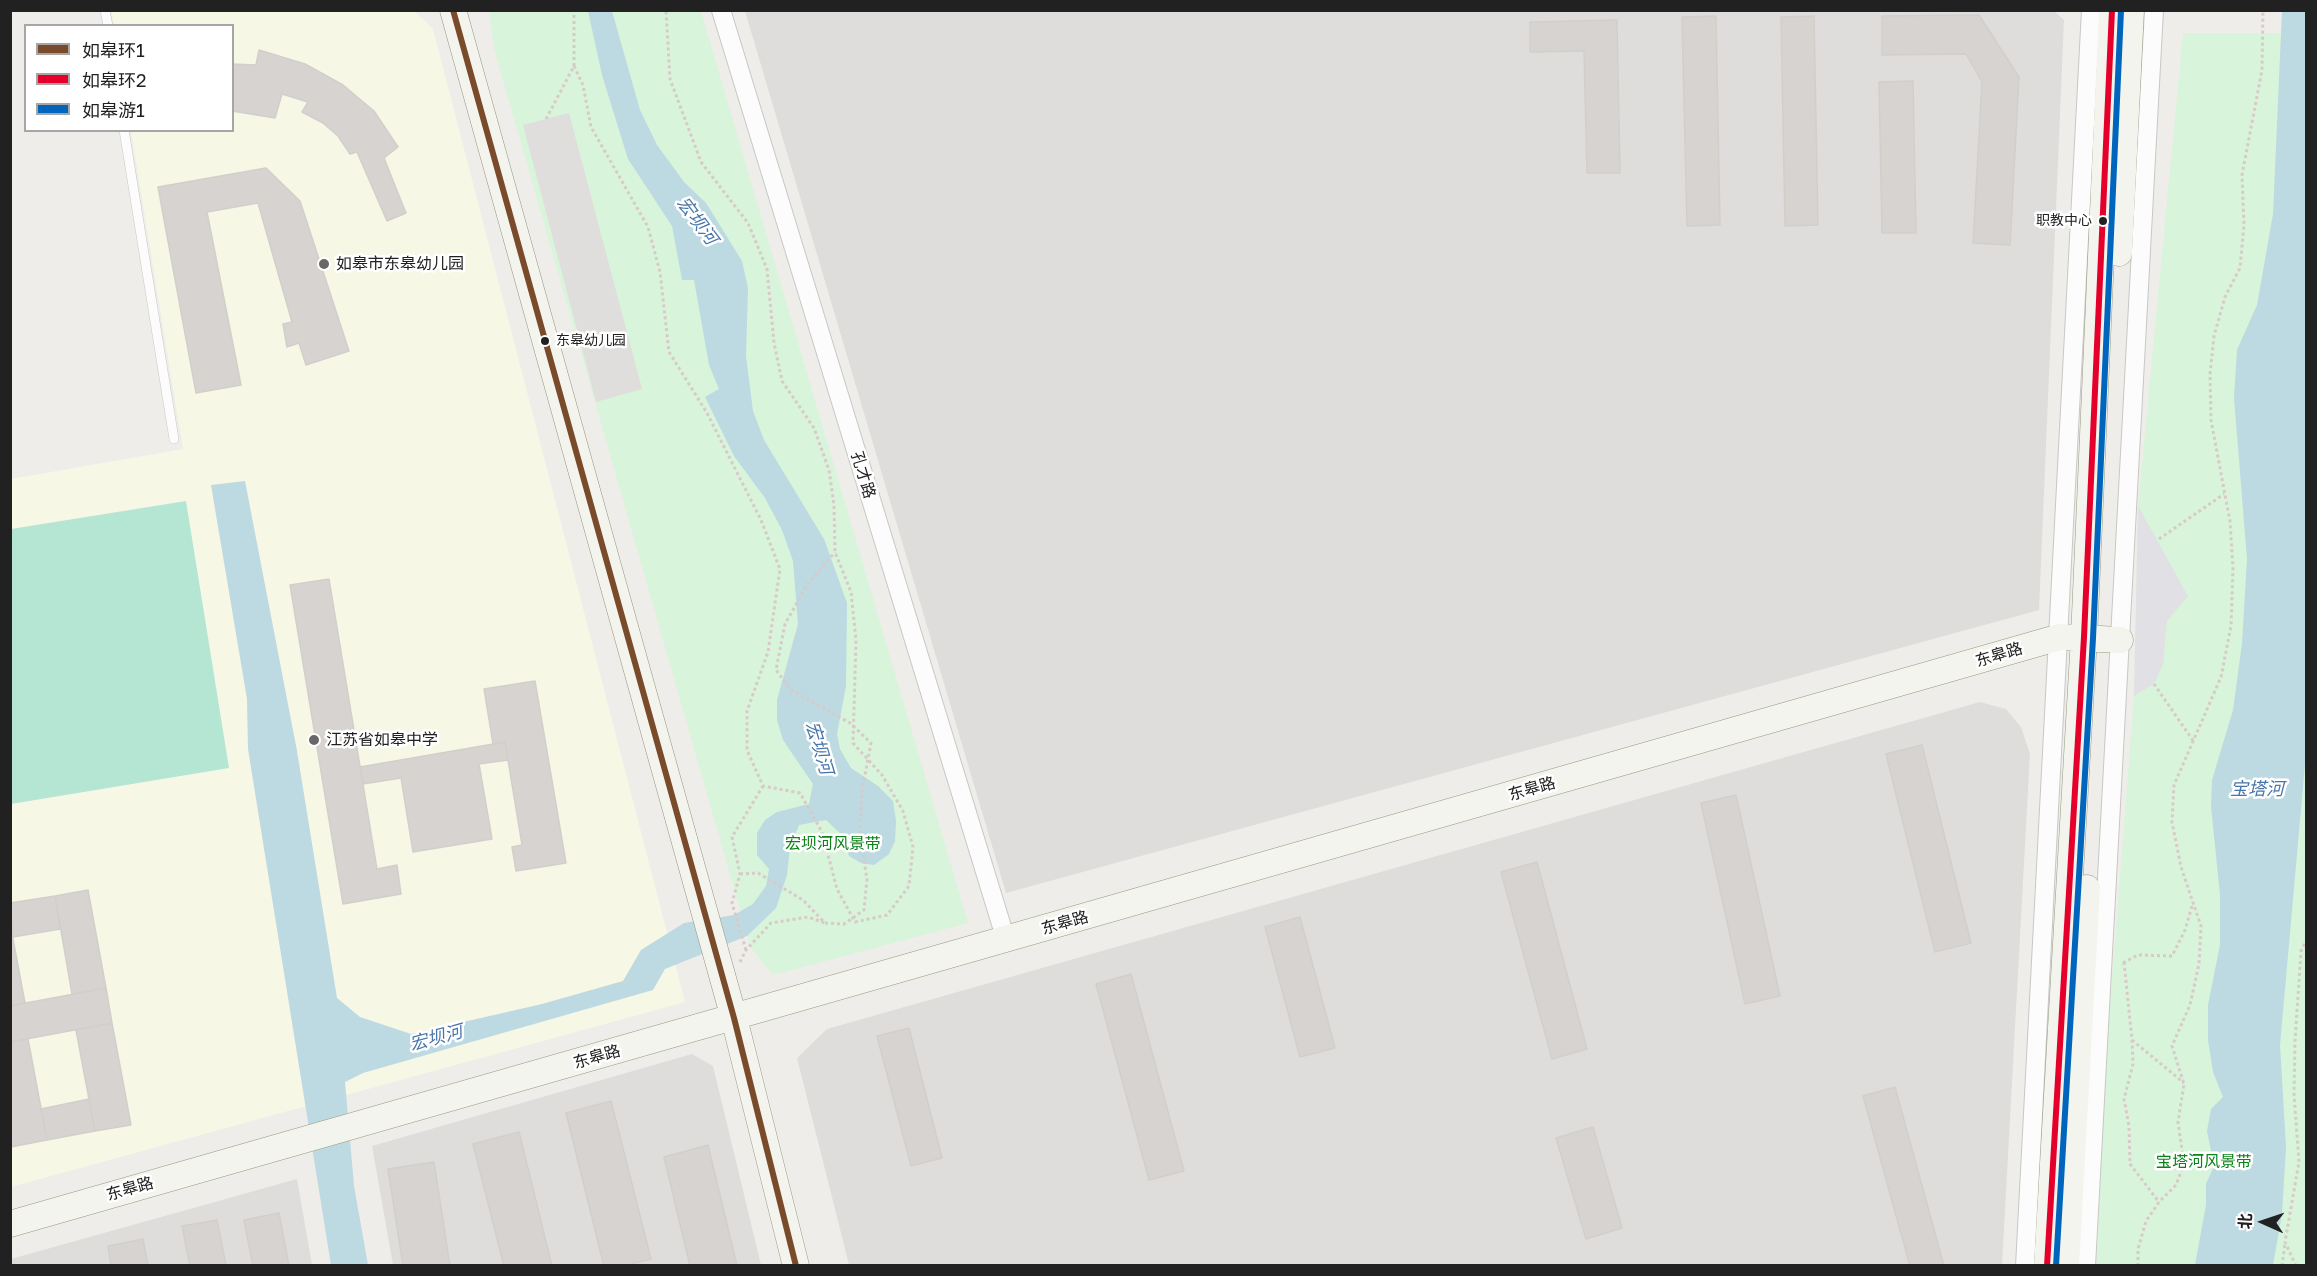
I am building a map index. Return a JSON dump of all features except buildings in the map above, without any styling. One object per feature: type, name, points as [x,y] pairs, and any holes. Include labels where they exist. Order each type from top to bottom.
[{"type":"street","points":[[453,10],[734,1018],[796,1266]]},
{"type":"street","name":"孔才路","points":[[720,10],[1006,940]]},
{"type":"street","points":[[2086,1266],[2101,966],[2091,638],[2091,10]]},
{"type":"street","points":[[2066,1266],[2091,638],[2112,10]]},
{"type":"street","points":[[2047,1266],[2091,638],[2131,10]]},
{"type":"street","points":[[2025,1266],[2154,10]]},
{"type":"street","name":"东皋路","points":[[10,1224],[1006,940],[2091,638]]},
{"type":"lane","points":[[124,132],[174,439]]},
{"type":"path","points":[[574,10],[574,66],[583,85],[591,127],[648,227],[660,272],[669,352],[707,413],[761,519],[780,569],[768,652],[747,711],[747,750],[763,786]]},
{"type":"path","points":[[666,10],[670,79],[701,162],[748,223],[767,269],[774,344],[782,381],[814,428],[829,470],[834,505],[835,552],[851,592],[856,640],[853,743],[882,775],[903,811],[913,847],[909,886],[887,915],[855,922],[837,889],[822,832],[800,793],[763,786]]},
{"type":"path","points":[[2138,1266],[2138,1249],[2146,1221],[2159,1202],[2176,1185],[2184,1164],[2178,1122],[2184,1084],[2172,1046],[2190,1005],[2199,964],[2201,926],[2192,905],[2172,822],[2174,785],[2221,677],[2231,626],[2233,568],[2230,521],[2211,420],[2210,374],[2214,336],[2225,297],[2240,268],[2244,225],[2242,175],[2262,70],[2263,10]]},
{"type":"path","points":[[546,119],[574,66]]},
{"type":"path","points":[[2159,539],[2224,494]]},
{"type":"path","points":[[763,786],[732,837],[740,874],[732,903],[746,950],[771,923],[808,917],[825,923],[844,924],[864,910],[867,879],[860,837],[862,791],[871,743],[850,723],[791,690],[776,670],[785,624],[807,585],[835,552]]},
{"type":"path","points":[[2154,684],[2194,742]]},
{"type":"path","points":[[740,874],[758,873],[803,900],[825,923]]},
{"type":"path","points":[[2101,966],[2124,963],[2138,955],[2172,956],[2185,930],[2192,905]]},
{"type":"path","points":[[2282,1266],[2300,1162],[2294,1095],[2295,1041],[2301,951],[2307,941]]},
{"type":"path","points":[[2124,963],[2133,1064],[2124,1099],[2129,1126],[2130,1164],[2159,1202]]},
{"type":"path","points":[[2132,1040],[2184,1084]]},
{"type":"path","points":[[2285,1242],[2296,1266]]},
{"type":"shaded area","name":"江苏省如皋中学","points":[[111,11],[414,11],[433,29],[685,1002],[11,1187],[11,479],[183,449],[131,132],[234,132],[234,24],[114,24]]},
{"type":"shaded area","points":[[745,11],[2054,11],[2064,20],[2039,610],[1006,893]]},
{"type":"shaded area","points":[[569,113],[642,389],[596,402],[523,125]]},
{"type":"shaded area","points":[[2138,506],[2188,596],[2167,621],[2163,664],[2154,684],[2134,696]]},
{"type":"shaded area","points":[[1980,702],[2006,709],[2021,727],[2030,754],[2002,1265],[849,1265],[797,1058],[827,1029]]},
{"type":"shaded area","points":[[692,1054],[713,1066],[761,1265],[393,1265],[372,1146]]},
{"type":"shaded area","points":[[297,1179],[312,1265],[11,1266],[11,1259]]},
{"type":"green space","name":"宏坝河风景带","points":[[489,11],[701,11],[968,923],[773,975],[751,948],[494,49]]},
{"type":"green space","name":"宝塔河风景带","points":[[2183,33],[2306,33],[2306,1265],[2096,1266],[2106,1057],[2134,696],[2138,506]]},
{"type":"green space","points":[[186,501],[229,768],[11,804],[11,529]]},
{"type":"water","name":"宏坝河","points":[[588,11],[612,11],[640,110],[657,145],[684,182],[706,203],[742,261],[748,288],[746,356],[753,411],[764,440],[824,539],[847,603],[846,686],[837,734],[840,749],[851,768],[878,786],[893,801],[896,821],[895,841],[889,854],[874,865],[861,863],[849,856],[842,835],[826,820],[799,825],[790,847],[787,875],[776,908],[747,936],[665,969],[653,990],[363,1073],[345,1082],[354,1186],[368,1265],[331,1265],[248,749],[247,699],[211,485],[245,481],[297,751],[337,998],[360,1017],[411,1034],[542,1004],[623,981],[641,950],[684,923],[734,915],[753,904],[766,886],[769,869],[757,855],[757,833],[765,820],[777,812],[809,804],[813,784],[783,740],[777,720],[777,700],[798,624],[793,561],[782,530],[765,498],[734,456],[705,397],[719,389],[709,365],[694,280],[682,280],[672,226],[628,159],[602,75]]},
{"type":"water","name":"宝塔河","points":[[2282,11],[2306,11],[2306,753],[2280,1045],[2286,1147],[2282,1214],[2273,1265],[2195,1265],[2206,1205],[2206,1184],[2214,1166],[2207,1131],[2211,1109],[2223,1097],[2213,1072],[2208,1040],[2208,1005],[2220,945],[2220,895],[2211,806],[2212,780],[2233,710],[2242,643],[2247,559],[2234,398],[2237,350],[2257,305],[2273,214]]},
{"type":"transit line","name":"如皋环1","points":[[453,10],[734,1018],[796,1266]]},
{"type":"transit line","name":"如皋环2","points":[[2047,1266],[2084,637],[2112,10]]},
{"type":"transit line","name":"如皋游1","points":[[2056,1266],[2093,638],[2121,10]]},
{"type":"place","name":"职教中心","points":[[2103,221]]},
{"type":"place","name":"如皋市东皋幼儿园","points":[[324,264]]},
{"type":"place","name":"东皋幼儿园","points":[[545,341]]},
{"type":"place","name":"江苏省如皋中学","points":[[314,740]]}]
